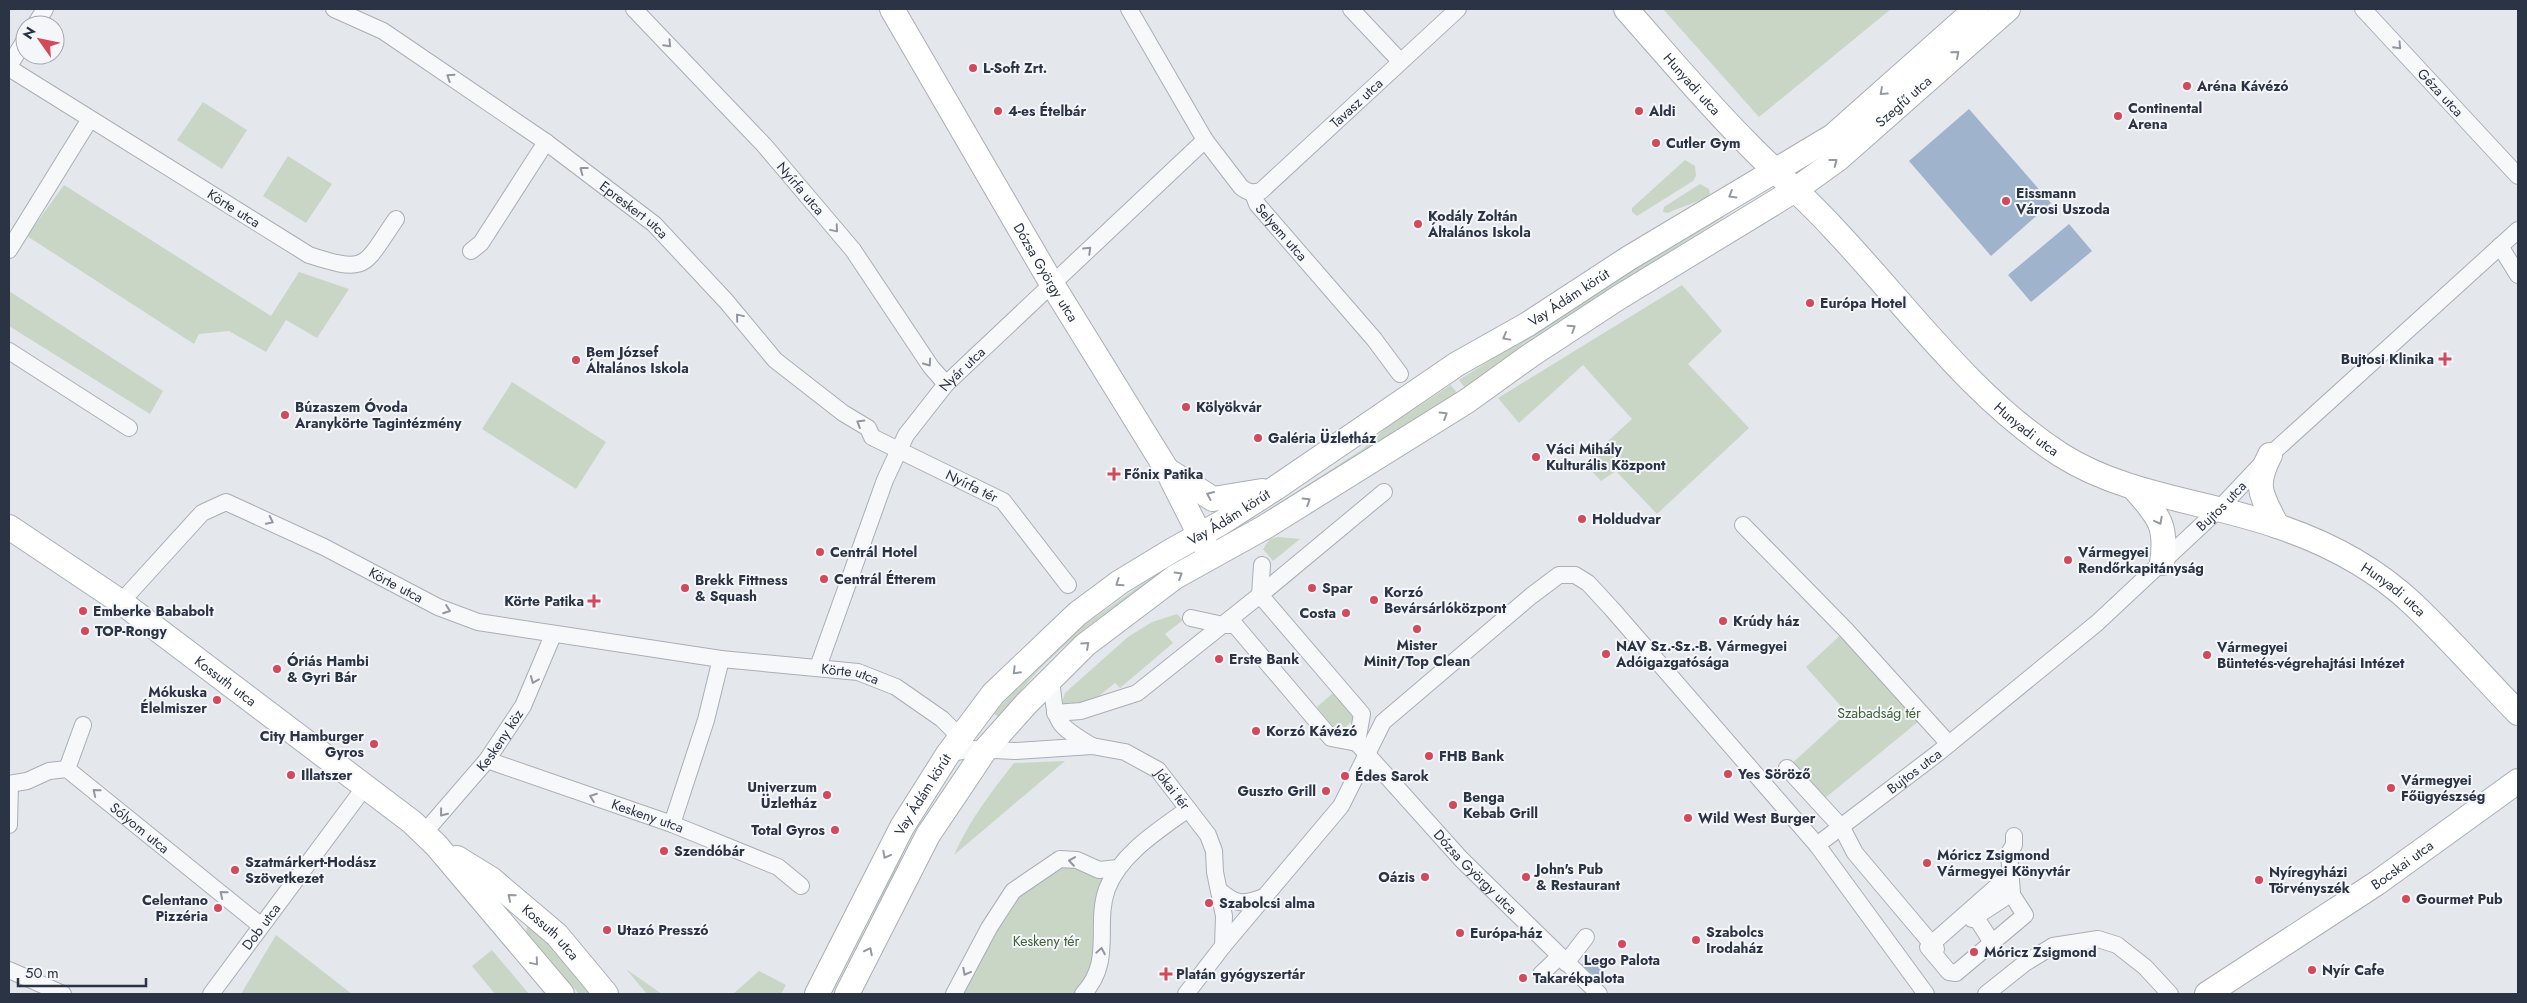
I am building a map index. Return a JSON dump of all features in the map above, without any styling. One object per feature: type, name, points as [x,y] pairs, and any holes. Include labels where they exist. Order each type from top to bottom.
[{"type":"street","name":"Epreskert utca","points":[[334,9],[383,31],[546,142],[654,224],[726,301],[775,360],[843,413],[868,428],[872,437],[898,451]]},
{"type":"street","name":"Nyírfa utca","points":[[634,9],[764,145],[853,250],[930,367],[946,384]]},
{"type":"street","name":"Dózsa György utca","points":[[892,9],[1052,284],[1167,470],[1212,557]]},
{"type":"street","name":"Selyem utca","points":[[1128,9],[1204,140],[1241,187],[1247,192],[1253,193],[1257,204],[1374,339],[1400,374]]},
{"type":"street","points":[[1351,9],[1400,61]]},
{"type":"street","name":"Tavasz utca","points":[[1253,193],[1261,191],[1458,9]]},
{"type":"street","name":"Hunyadi utca","points":[[1626,9],[1734,130],[1833,228],[1947,354],[1998,406],[2034,436],[2085,468],[2133,487],[2277,526],[2348,557],[2411,602],[2518,713]]},
{"type":"street","name":"Szegfű utca","points":[[1774,170],[1833,136],[1976,9]]},
{"type":"street","name":"Szegfű utca","points":[[1795,190],[1838,159],[2008,9]]},
{"type":"street","name":"Géza utca","points":[[2365,9],[2518,176]]},
{"type":"street","name":"Körte utca","points":[[9,67],[309,255],[342,265],[358,266],[371,256],[396,219]]},
{"type":"street","points":[[9,250],[90,119]]},
{"type":"street","name":"Nyár utca","points":[[818,667],[885,480],[906,435],[946,384],[1204,140]]},
{"type":"street","points":[[472,251],[481,243],[546,142]]},
{"type":"street","name":"Vay Ádám körút","points":[[817,994],[902,827],[956,748],[993,694],[1077,614],[1120,582],[1200,536],[1274,489],[1457,364],[1528,324],[1629,258],[1774,170]]},
{"type":"street","name":"Vay Ádám körút","points":[[848,994],[928,835],[985,750],[1051,678],[1085,645],[1175,577],[1265,527],[1463,404],[1618,298],[1795,190]]},
{"type":"street","name":"Bujtos utca","points":[[1817,845],[1842,828],[1949,744],[2097,623],[2219,509],[2270,455],[2518,230]]},
{"type":"street","points":[[2500,246],[2518,275]]},
{"type":"street","points":[[9,351],[130,428]]},
{"type":"street","name":"Nyírfa tér","points":[[898,451],[1003,500],[1068,585]]},
{"type":"street","points":[[2270,455],[2260,474],[2260,488],[2277,526]]},
{"type":"street","points":[[1167,470],[1214,499],[1274,489]]},
{"type":"street","points":[[2133,487],[2153,510],[2164,531],[2165,541],[2162,563]]},
{"type":"street","points":[[1055,713],[1081,710],[1136,693],[1223,625],[1384,492]]},
{"type":"street","name":"Körte utca","points":[[121,602],[150,567],[202,513],[226,502],[324,547],[438,607],[478,622],[553,635],[721,659],[858,672],[896,687],[942,719],[956,748]]},
{"type":"street","points":[[1742,525],[1846,630],[1949,744]]},
{"type":"street","name":"Kossuth utca","points":[[9,527],[121,602],[430,839],[491,879],[557,936],[606,994]]},
{"type":"street","points":[[1262,565],[1260,595],[1362,714],[1362,748]]},
{"type":"street","points":[[1186,994],[1223,946],[1341,806],[1362,748],[1383,722],[1530,596],[1559,576],[1575,575],[1588,583],[1743,758],[1817,845],[1926,994]]},
{"type":"street","points":[[1191,618],[1223,625],[1235,625],[1332,738],[1362,748]]},
{"type":"street","name":"Keskeny köz","points":[[430,839],[523,706],[553,635]]},
{"type":"street","points":[[672,824],[706,720],[721,659]]},
{"type":"street","points":[[1051,678],[1055,713],[1060,726],[1092,746]]},
{"type":"street","points":[[9,825],[9,784],[27,781],[49,771],[68,769],[83,725]]},
{"type":"street","name":"Jókai tér","points":[[956,748],[985,750],[1092,746],[1125,752],[1158,770],[1208,835],[1214,851],[1224,916],[1223,946]]},
{"type":"street","points":[[928,835],[929,812],[958,768],[956,748]]},
{"type":"street","name":"Dózsa György utca","points":[[1362,748],[1461,859],[1562,960],[1599,994]]},
{"type":"street","name":"Keskeny utca","points":[[487,760],[672,824],[778,868],[801,886]]},
{"type":"street","points":[[1787,768],[1842,828],[1855,853],[1934,946]]},
{"type":"street","name":"Sólyom utca","points":[[68,769],[260,925]]},
{"type":"street","name":"Bocskai utca","points":[[2207,994],[2377,883],[2518,781]]},
{"type":"street","name":"Dob utca","points":[[211,994],[260,925],[364,788]]},
{"type":"street","points":[[1083,994],[1095,982],[1103,946],[1104,905],[1107,889],[1118,868],[1154,834],[1188,809]]},
{"type":"street","points":[[2012,893],[2009,853],[2014,845],[2014,836]]},
{"type":"street","name":"Kossuth utca","points":[[430,839],[562,994]]},
{"type":"street","points":[[954,994],[989,928],[1014,891],[1060,859],[1077,860],[1099,870],[1118,868]]},
{"type":"street","points":[[1934,946],[2002,881],[2012,893],[2025,915],[1991,941],[1956,973],[1949,972],[1928,946],[1934,946],[1975,916],[2012,893]]},
{"type":"street","points":[[1219,890],[1230,900],[1247,904],[1264,897]]},
{"type":"street","points":[[1975,916],[1991,941]]},
{"type":"street","points":[[803,994],[818,964],[848,932]]},
{"type":"street","points":[[1541,974],[1562,960],[1586,937]]},
{"type":"street","points":[[1986,994],[2025,963],[2053,946],[2098,938],[2118,945],[2145,967],[2170,994]]},
{"type":"street","points":[[9,970],[63,994]]},
{"type":"green space","points":[[1663,9],[1891,9],[1759,117]]},
{"type":"green space","points":[[203,102],[247,130],[222,169],[177,140]]},
{"type":"green space","points":[[288,156],[332,184],[306,223],[263,196]]},
{"type":"green space","points":[[1685,160],[1695,166],[1696,176],[1693,181],[1637,216],[1632,212],[1632,208]]},
{"type":"green space","points":[[1700,184],[1709,189],[1710,193],[1706,198],[1667,213],[1663,212],[1664,207]]},
{"type":"green space","points":[[64,185],[271,316],[299,272],[349,289],[317,338],[286,320],[266,352],[229,331],[199,334],[194,344],[27,236]]},
{"type":"green space","points":[[1723,213],[1724,217],[1523,344],[1513,358],[1465,388],[1459,380]]},
{"type":"green space","points":[[1682,285],[1722,331],[1688,364],[1749,428],[1657,514],[1616,471],[1601,481],[1584,463],[1632,419],[1583,365],[1519,423],[1498,398]]},
{"type":"green space","points":[[9,291],[163,391],[150,414],[9,326]]},
{"type":"green space","points":[[512,382],[606,442],[576,489],[482,429]]},
{"type":"green space","points":[[1451,385],[1457,393],[1240,531],[1237,530],[1363,449],[1387,427]]},
{"type":"green space","points":[[1278,537],[1300,539],[1273,561],[1263,549],[1270,539]]},
{"type":"green space","points":[[1172,563],[1175,563],[1175,565],[1103,615],[1057,652],[1036,673],[1001,719],[993,713],[1077,630]]},
{"type":"green space","points":[[1177,614],[1183,620],[1165,634],[1173,643],[1120,688],[1115,683],[1089,704],[1077,702],[1072,708],[1060,708],[1065,693],[1128,637],[1152,622]]},
{"type":"green space","name":"Szabadság tér","points":[[1846,630],[1925,716],[1824,799],[1787,768],[1847,713],[1806,667]]},
{"type":"green space","points":[[1333,693],[1355,719],[1338,733],[1317,707]]},
{"type":"green space","points":[[1065,761],[954,855],[989,796],[1014,763]]},
{"type":"green space","points":[[910,836],[884,900],[838,994],[834,994],[880,899],[892,865]]},
{"type":"green space","name":"Keskeny tér","points":[[1060,862],[1097,872],[1104,879],[1091,980],[1077,994],[958,994],[1016,893]]},
{"type":"green space","points":[[530,925],[534,926],[592,994],[579,994],[526,932],[527,927]]},
{"type":"green space","points":[[276,935],[352,994],[241,994]]},
{"type":"green space","points":[[492,950],[529,994],[495,994],[472,966]]},
{"type":"green space","points":[[626,969],[662,994],[647,994]]},
{"type":"green space","points":[[759,971],[786,985],[781,994],[733,994]]},
{"type":"water","points":[[1969,109],[2051,203],[1991,256],[1909,161]]},
{"type":"water","points":[[2069,224],[2092,251],[2031,302],[2008,275]]},
{"type":"water","points":[[1589,957],[1606,971],[1599,980],[1581,965]]},
{"type":"place","name":"L-Soft Zrt.","points":[[973,68]]},
{"type":"place","name":"Aréna Kávézó","points":[[2187,86]]},
{"type":"place","name":"4-es Ételbár","points":[[998,111]]},
{"type":"place","name":"Aldi","points":[[1639,111]]},
{"type":"place","name":"Continental Arena","points":[[2118,116]]},
{"type":"place","name":"Cutler Gym","points":[[1656,143]]},
{"type":"place","name":"Eissmann Városi Uszoda","points":[[2006,201]]},
{"type":"place","name":"Kodály Zoltán Általános Iskola","points":[[1418,224]]},
{"type":"place","name":"Európa Hotel","points":[[1810,303]]},
{"type":"place","name":"Bujtosi Klinika","points":[[2445,359]]},
{"type":"place","name":"Bem József Általános Iskola","points":[[576,360]]},
{"type":"place","name":"Kölyökvár","points":[[1186,407]]},
{"type":"place","name":"Búzaszem Óvoda Aranykörte Tagintézmény","points":[[285,415]]},
{"type":"place","name":"Galéria Üzletház","points":[[1258,438]]},
{"type":"place","name":"Váci Mihály Kulturális Központ","points":[[1536,457]]},
{"type":"place","name":"Főnix Patika","points":[[1114,474]]},
{"type":"place","name":"Holdudvar","points":[[1582,519]]},
{"type":"place","name":"Centrál Hotel","points":[[820,552]]},
{"type":"place","name":"Vármegyei Rendőrkapitányság","points":[[2068,560]]},
{"type":"place","name":"Centrál Étterem","points":[[824,579]]},
{"type":"place","name":"Brekk Fittness & Squash","points":[[685,588]]},
{"type":"place","name":"Spar","points":[[1312,588]]},
{"type":"place","name":"Korzó Bevársárlóközpont","points":[[1374,600]]},
{"type":"place","name":"Körte Patika","points":[[594,601]]},
{"type":"place","name":"Emberke Bababolt","points":[[83,611]]},
{"type":"place","name":"Costa","points":[[1346,613]]},
{"type":"place","name":"Krúdy ház","points":[[1723,621]]},
{"type":"place","name":"Mister Minit/Top Clean","points":[[1417,629]]},
{"type":"place","name":"TOP-Rongy","points":[[85,631]]},
{"type":"place","name":"NAV Sz.-Sz.-B. Vármegyei Adóigazgatósága","points":[[1606,654]]},
{"type":"place","name":"Vármegyei Büntetés-végrehajtási Intézet","points":[[2207,655]]},
{"type":"place","name":"Erste Bank","points":[[1219,659]]},
{"type":"place","name":"Óriás Hambi & Gyri Bár","points":[[277,669]]},
{"type":"place","name":"Mókuska Élelmiszer","points":[[217,700]]},
{"type":"place","name":"Korzó Kávézó","points":[[1256,731]]},
{"type":"place","name":"City Hamburger Gyros","points":[[374,744]]},
{"type":"place","name":"FHB Bank","points":[[1429,756]]},
{"type":"place","name":"Yes Söröző","points":[[1728,774]]},
{"type":"place","name":"Illatszer","points":[[291,775]]},
{"type":"place","name":"Édes Sarok","points":[[1345,776]]},
{"type":"place","name":"Vármegyei Főügyészség","points":[[2391,788]]},
{"type":"place","name":"Guszto Grill","points":[[1326,791]]},
{"type":"place","name":"Univerzum Üzletház","points":[[827,795]]},
{"type":"place","name":"Benga Kebab Grill","points":[[1453,805]]},
{"type":"place","name":"Wild West Burger","points":[[1688,818]]},
{"type":"place","name":"Total Gyros","points":[[835,830]]},
{"type":"place","name":"Szendóbár","points":[[664,851]]},
{"type":"place","name":"Móricz Zsigmond Vármegyei Könyvtár","points":[[1927,863]]},
{"type":"place","name":"Szatmárkert-Hodász Szövetkezet","points":[[235,870]]},
{"type":"place","name":"Oázis","points":[[1425,877]]},
{"type":"place","name":"John's Pub & Restaurant","points":[[1526,877]]},
{"type":"place","name":"Nyíregyházi Törvényszék","points":[[2259,880]]},
{"type":"place","name":"Gourmet Pub","points":[[2406,899]]},
{"type":"place","name":"Szabolcsi alma","points":[[1209,903]]},
{"type":"place","name":"Celentano Pizzéria","points":[[218,908]]},
{"type":"place","name":"Utazó Presszó","points":[[607,930]]},
{"type":"place","name":"Európa-ház","points":[[1460,933]]},
{"type":"place","name":"Szabolcs Irodaház","points":[[1696,940]]},
{"type":"place","name":"Lego Palota","points":[[1622,944]]},
{"type":"place","name":"Móricz Zsigmond","points":[[1974,952]]},
{"type":"place","name":"Nyír Cafe","points":[[2312,970]]},
{"type":"place","name":"Platán gyógyszertár","points":[[1166,974]]},
{"type":"place","name":"Takarékpalota","points":[[1523,978]]}]
